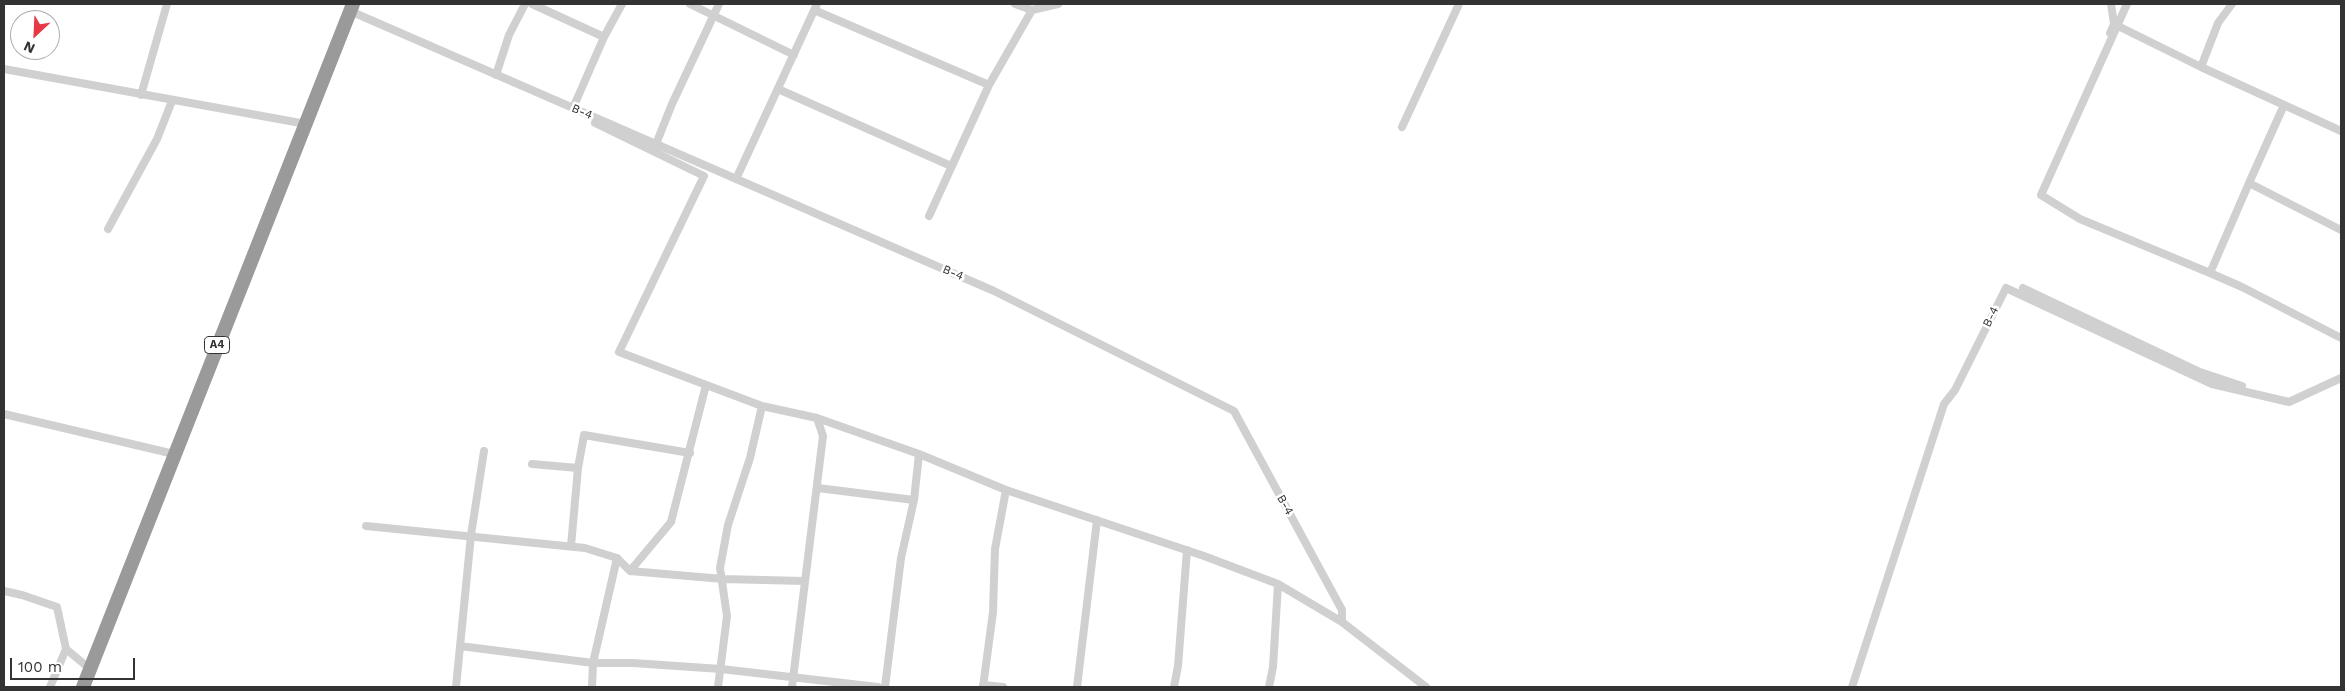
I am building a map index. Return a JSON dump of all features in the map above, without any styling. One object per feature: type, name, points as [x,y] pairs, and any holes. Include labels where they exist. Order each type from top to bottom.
[{"type":"highway","name":"A4","points":[[83,687],[352,8]]},
{"type":"street","points":[[141,95],[167,4]]},
{"type":"street","points":[[525,4],[509,35],[500,77],[704,176],[619,352],[762,406],[817,418],[918,454],[1006,490],[1187,550],[1278,584],[1342,622],[1426,687]]},
{"type":"street","points":[[532,4],[604,37]]},
{"type":"street","points":[[573,108],[604,37],[622,4]]},
{"type":"street","points":[[690,4],[794,55]]},
{"type":"street","points":[[656,144],[672,104],[719,4]]},
{"type":"street","points":[[1015,4],[1032,10],[1058,4]]},
{"type":"street","points":[[1402,126],[1458,4]]},
{"type":"street","points":[[2084,98],[2114,24],[2111,4]]},
{"type":"street","points":[[2127,4],[2041,195],[2080,219],[2242,287],[2341,338]]},
{"type":"street","points":[[2201,67],[2218,23],[2232,4]]},
{"type":"street","points":[[736,179],[816,7],[989,85]]},
{"type":"street","name":"B-4","points":[[352,8],[500,77],[994,291],[1234,411],[1342,610],[1342,622]]},
{"type":"street","points":[[929,216],[989,85],[1032,10]]},
{"type":"street","points":[[2118,26],[2201,67],[2341,131]]},
{"type":"street","points":[[4,69],[306,124]]},
{"type":"street","points":[[778,89],[952,166]]},
{"type":"street","points":[[108,229],[153,148],[172,100]]},
{"type":"street","points":[[2210,273],[2284,105]]},
{"type":"street","points":[[2249,183],[2341,230]]},
{"type":"street","name":"B-4","points":[[1852,687],[1944,404],[1955,390],[2006,288],[2212,384],[2289,402]]},
{"type":"street","points":[[2023,288],[2200,372],[2289,402],[2341,378]]},
{"type":"street","points":[[630,571],[671,522],[706,385]]},
{"type":"street","points":[[718,687],[727,616],[720,568],[728,525],[750,458],[762,406]]},
{"type":"street","points":[[4,414],[174,454]]},
{"type":"street","points":[[792,687],[823,436],[817,418]]},
{"type":"street","points":[[571,546],[578,468],[584,435],[690,452]]},
{"type":"street","points":[[456,687],[471,535],[484,451]]},
{"type":"street","points":[[886,687],[901,558],[914,500],[918,454]]},
{"type":"street","points":[[532,464],[578,468]]},
{"type":"street","points":[[818,488],[914,500]]},
{"type":"street","points":[[1003,687],[983,686],[993,612],[995,549],[1006,490]]},
{"type":"street","points":[[1077,687],[1097,520]]},
{"type":"street","points":[[366,526],[471,535],[585,548],[617,558],[630,571],[723,579],[804,580]]},
{"type":"street","points":[[1174,687],[1178,666],[1187,550]]},
{"type":"street","points":[[592,687],[593,663],[617,558]]},
{"type":"street","points":[[1270,687],[1278,584]]},
{"type":"street","points":[[4,591],[57,607],[66,649],[50,687]]},
{"type":"street","points":[[460,646],[593,663],[633,663],[721,669],[878,687]]},
{"type":"street","points":[[66,649],[90,669]]}]
